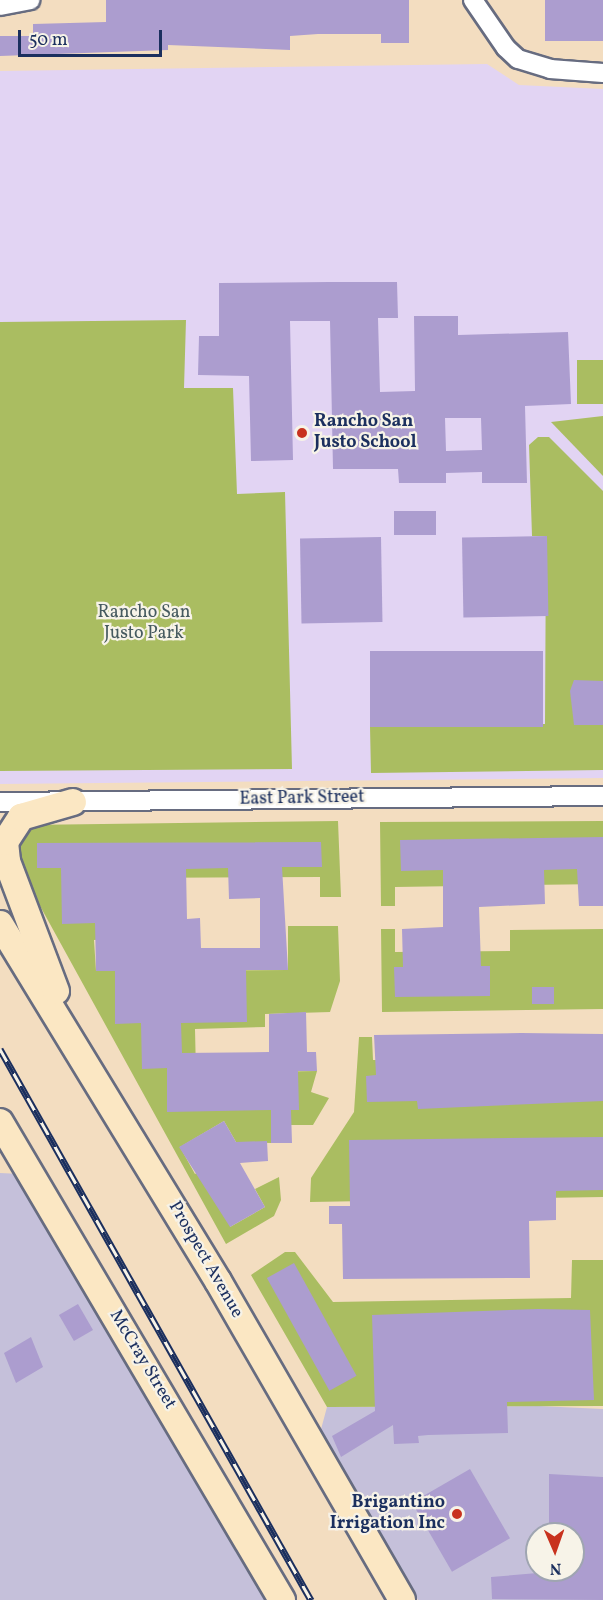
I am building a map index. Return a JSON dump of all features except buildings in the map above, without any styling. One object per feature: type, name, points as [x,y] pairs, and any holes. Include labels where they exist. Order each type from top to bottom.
[{"type":"street","points":[[0,6],[30,0]]},
{"type":"street","points":[[473,0],[506,48],[518,59],[550,69],[603,73]]},
{"type":"street","name":"East Park Street","points":[[0,802],[603,796]]},
{"type":"street","points":[[73,802],[21,817],[5,842],[7,861],[74,1039]]},
{"type":"street","name":"Prospect Avenue","points":[[0,924],[74,1039],[402,1600]]},
{"type":"street","name":"McCray Street","points":[[0,1122],[8,1152],[282,1600]]},
{"type":"shaded area","name":"Rancho San Justo School","points":[[487,64],[519,85],[603,89],[603,778],[0,784],[0,71]]},
{"type":"shaded area","points":[[0,1173],[21,1174],[271,1600],[0,1600]]},
{"type":"shaded area","points":[[539,1406],[603,1409],[603,1600],[418,1600],[320,1433],[327,1407]]},
{"type":"green space","name":"Rancho San Justo Park","points":[[186,320],[184,388],[233,388],[237,494],[285,492],[292,769],[0,771],[0,322]]},
{"type":"green space","points":[[577,360],[603,360],[603,404],[577,404]]},
{"type":"green space","points":[[603,416],[603,476],[551,422]]},
{"type":"green space","points":[[538,437],[549,437],[603,491],[603,770],[371,773],[370,727],[545,724],[546,536],[532,536],[529,445]]},
{"type":"green space","points":[[338,821],[341,897],[320,897],[320,877],[119,878],[120,938],[94,940],[96,971],[288,970],[288,926],[338,926],[340,981],[330,1012],[265,1014],[265,1027],[195,1029],[196,1073],[317,1071],[311,1092],[329,1098],[313,1125],[271,1125],[271,1143],[236,1142],[224,1121],[180,1147],[195,1174],[237,1150],[230,1227],[265,1207],[255,1189],[279,1177],[281,1200],[274,1216],[226,1244],[12,855],[26,825]]},
{"type":"green space","points":[[603,821],[603,884],[395,887],[395,906],[381,906],[380,822]]},
{"type":"green space","points":[[381,929],[395,929],[395,952],[510,951],[510,930],[603,929],[603,1009],[382,1012]]},
{"type":"green space","points":[[359,1037],[372,1037],[373,1060],[603,1056],[603,1197],[310,1202],[311,1178],[354,1112]]},
{"type":"green space","points":[[285,1252],[295,1252],[333,1302],[571,1298],[572,1260],[603,1260],[603,1406],[327,1407],[251,1275]]},
{"type":"railway","points":[[0,1049],[311,1600]]},
{"type":"place","name":"Rancho San Justo School","points":[[302,433]]},
{"type":"place","name":"Brigantino Irrigation Inc","points":[[457,1514]]}]
